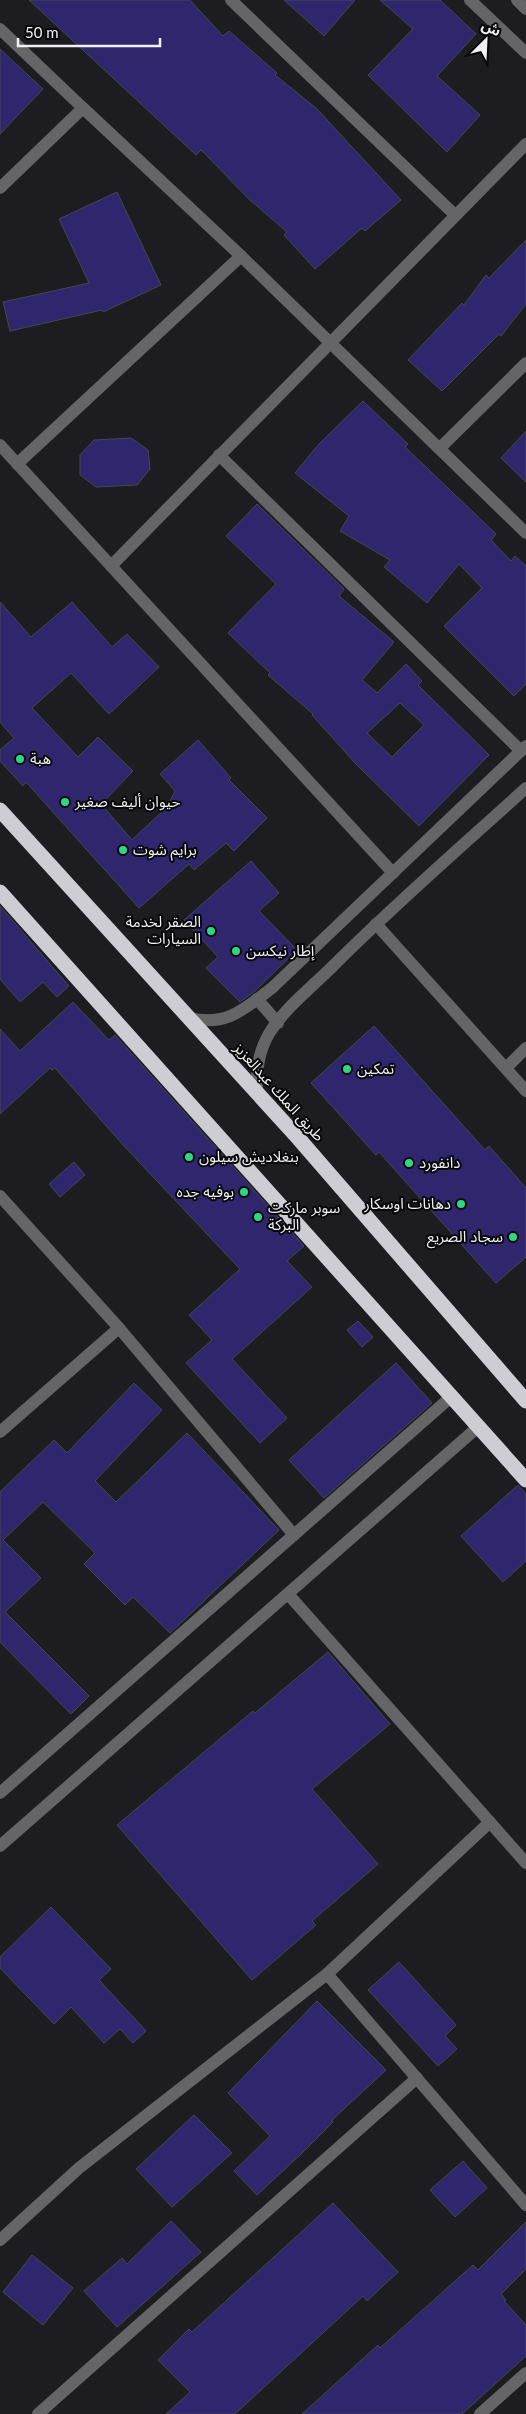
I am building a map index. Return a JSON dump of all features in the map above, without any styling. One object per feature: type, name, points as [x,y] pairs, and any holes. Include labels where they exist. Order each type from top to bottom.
[{"type":"highway","name":"طريق الملك عبدالعزيز","points":[[0,810],[257,1094],[526,1401]]},
{"type":"highway","points":[[0,892],[526,1480]]},
{"type":"street","points":[[231,0],[455,215]]},
{"type":"street","points":[[470,0],[526,53]]},
{"type":"street","points":[[0,29],[241,256],[526,533]]},
{"type":"street","points":[[0,188],[83,108]]},
{"type":"street","points":[[111,566],[526,144]]},
{"type":"street","points":[[17,464],[241,256]]},
{"type":"street","points":[[440,448],[526,363]]},
{"type":"street","points":[[0,445],[393,873]]},
{"type":"street","points":[[189,1018],[203,1022],[228,1019],[272,988],[523,748],[219,455]]},
{"type":"street","points":[[257,1094],[256,1072],[260,1053],[278,1023],[376,924],[526,788]]},
{"type":"street","points":[[376,924],[526,1091]]},
{"type":"street","points":[[258,999],[278,1023]]},
{"type":"street","points":[[506,1068],[526,1048]]},
{"type":"street","points":[[0,1196],[119,1328],[294,1535]]},
{"type":"street","points":[[0,1432],[119,1328]]},
{"type":"street","points":[[0,1793],[451,1397]]},
{"type":"street","points":[[0,1846],[478,1427]]},
{"type":"street","points":[[288,1594],[526,1863]]},
{"type":"street","points":[[0,2240],[80,2168],[327,1974],[490,1822]]},
{"type":"street","points":[[327,1974],[526,2205]]},
{"type":"street","points":[[38,2414],[417,2078]]},
{"type":"street","points":[[480,2414],[526,2373]]},
{"type":"building","points":[[29,0],[190,0],[223,36],[229,31],[277,73],[275,75],[316,108],[401,200],[365,231],[362,228],[315,269],[284,235],[287,232],[250,200],[201,150],[196,155]]},
{"type":"building","points":[[284,0],[355,0],[324,36]]},
{"type":"building","points":[[380,0],[440,0],[476,34],[437,76],[480,115],[447,152],[368,75],[413,29]]},
{"type":"building","points":[[0,49],[43,89],[0,134]]},
{"type":"building","points":[[117,192],[161,285],[103,312],[102,310],[10,331],[3,302],[89,283],[59,219]]},
{"type":"building","points":[[526,240],[526,304],[501,336],[499,334],[442,391],[408,360],[462,303],[464,305],[486,275],[489,278]]},
{"type":"building","points":[[363,401],[408,444],[405,447],[496,534],[491,540],[511,561],[515,556],[526,566],[526,684],[514,696],[444,626],[482,588],[459,564],[427,603],[384,567],[390,560],[340,531],[349,516],[295,473],[319,444]]},
{"type":"building","points":[[526,431],[526,482],[501,458]]},
{"type":"building","points":[[131,438],[148,450],[150,469],[137,485],[96,487],[80,475],[80,455],[94,440]]},
{"type":"building","points":[[257,504],[344,589],[339,596],[394,642],[362,680],[377,693],[406,664],[422,681],[418,685],[489,755],[419,826],[356,764],[313,714],[268,675],[270,673],[228,633],[276,584],[226,536]],"holes":[[[400,703],[424,725],[392,757],[367,733]]]},
{"type":"building","points":[[0,602],[31,637],[72,602],[112,647],[127,634],[159,667],[109,714],[71,673],[32,708],[78,757],[98,737],[133,771],[101,804],[132,840],[167,807],[175,791],[160,774],[198,740],[231,778],[229,780],[267,818],[234,851],[226,843],[194,870],[189,864],[139,908],[26,782],[23,786],[0,761],[0,750],[14,738],[0,722]]},
{"type":"building","points":[[251,861],[279,893],[259,911],[297,950],[255,991],[240,1002],[206,968],[218,957],[184,920]]},
{"type":"building","points":[[0,906],[69,986],[57,997],[43,982],[20,1002],[0,979]]},
{"type":"building","points":[[73,1002],[109,1040],[115,1035],[304,1246],[287,1261],[312,1287],[232,1359],[287,1418],[260,1443],[186,1363],[212,1340],[189,1315],[240,1269],[124,1146],[55,1068],[52,1070],[50,1068],[0,1114],[0,1029],[20,1051]]},
{"type":"building","points":[[374,1026],[485,1150],[489,1146],[526,1188],[526,1257],[496,1283],[379,1152],[376,1155],[311,1083]]},
{"type":"building","points":[[74,1162],[85,1175],[60,1197],[49,1184]]},
{"type":"building","points":[[358,1321],[373,1337],[362,1347],[347,1330]]},
{"type":"building","points":[[396,1363],[432,1403],[324,1498],[289,1460]]},
{"type":"building","points":[[134,1383],[162,1410],[95,1481],[116,1502],[187,1433],[279,1530],[170,1633],[133,1597],[125,1605],[84,1564],[95,1553],[43,1502],[3,1540],[41,1578],[5,1612],[89,1696],[71,1714],[0,1642],[0,1492],[54,1440],[67,1453]]},
{"type":"building","points":[[518,1485],[526,1494],[526,1561],[503,1582],[461,1536]]},
{"type":"building","points":[[328,1652],[390,1724],[312,1789],[378,1864],[312,1921],[316,1925],[252,1980],[117,1825],[253,1711],[255,1713]]},
{"type":"building","points":[[51,1907],[111,1969],[99,1980],[146,2031],[133,2043],[120,2029],[104,2043],[71,2007],[54,2024],[0,1968],[0,1957]]},
{"type":"building","points":[[399,1962],[456,2025],[445,2036],[457,2049],[438,2066],[368,1990]]},
{"type":"building","points":[[317,2001],[386,2070],[332,2120],[333,2122],[300,2155],[257,2195],[234,2171],[270,2136],[228,2093]]},
{"type":"building","points":[[194,2115],[232,2153],[172,2207],[136,2169]]},
{"type":"building","points":[[463,2161],[487,2188],[455,2217],[430,2190]]},
{"type":"building","points":[[333,2203],[398,2272],[367,2301],[363,2296],[235,2414],[166,2414],[190,2392],[158,2360],[189,2329],[192,2332]]},
{"type":"building","points":[[171,2221],[201,2252],[117,2327],[84,2291],[122,2258],[127,2264]]},
{"type":"building","points":[[526,2222],[526,2269],[501,2294],[506,2300],[504,2301],[526,2325],[526,2356],[462,2414],[302,2414],[378,2345],[380,2348],[473,2265],[478,2270]]},
{"type":"building","points":[[32,2255],[73,2288],[43,2325],[3,2292]]},
{"type":"place","name":"هبة","points":[[20,759]]},
{"type":"place","name":"حيوان أليف صغير","points":[[65,802]]},
{"type":"place","name":"برايم شوت","points":[[123,850]]},
{"type":"place","name":"الصقر لخدمة السيارات","points":[[211,931]]},
{"type":"place","name":"إطار نيكسن","points":[[236,951]]},
{"type":"place","name":"تمكين","points":[[347,1069]]},
{"type":"place","name":"بنغلاديش سيلون","points":[[189,1157]]},
{"type":"place","name":"دانفورد","points":[[409,1163]]},
{"type":"place","name":"بوفيه جده","points":[[244,1192]]},
{"type":"place","name":"دهانات اوسكار","points":[[461,1204]]},
{"type":"place","name":"سوبر ماركت البركة","points":[[258,1217]]},
{"type":"place","name":"سجاد الصريع","points":[[513,1237]]}]
